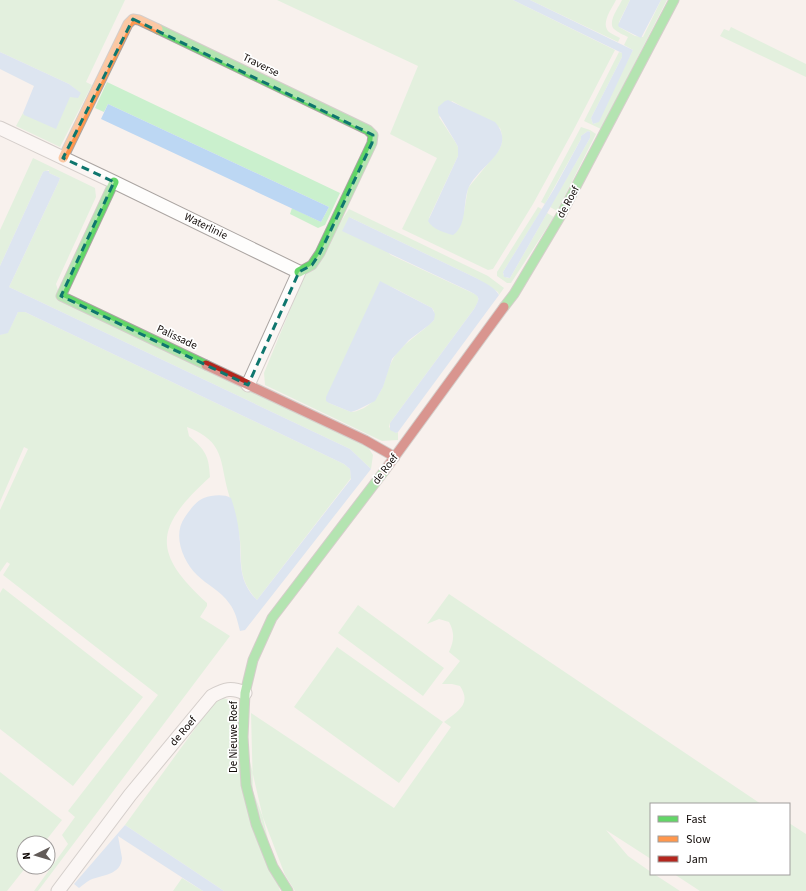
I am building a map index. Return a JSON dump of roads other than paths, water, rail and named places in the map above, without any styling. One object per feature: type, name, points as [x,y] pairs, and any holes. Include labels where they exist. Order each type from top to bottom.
[{"type":"street","name":"de Roef","points":[[58,891],[130,796],[212,696],[223,690],[235,689],[245,693],[253,660],[272,618],[395,457],[514,294],[564,210],[674,0]]},
{"type":"street","name":"Traverse","points":[[63,158],[128,24],[133,19],[139,20],[368,130],[373,135],[372,143],[320,253],[312,265],[299,272]]},
{"type":"street","name":"Waterlinie","points":[[0,128],[299,272]]},
{"type":"street","name":"Palissade","points":[[114,182],[61,296],[365,440],[395,457]]},
{"type":"street","points":[[248,384],[299,272]]},
{"type":"street","name":"De Nieuwe Roef","points":[[245,693],[243,737],[246,785],[256,824],[273,867],[288,891]]},
{"type":"water","points":[[513,0],[530,0],[633,50],[599,122],[593,124],[591,118],[622,57],[622,53]]},
{"type":"water","points":[[630,0],[661,0],[641,38],[619,27],[618,25]]},
{"type":"water","points":[[0,52],[69,84],[81,93],[78,98],[70,97],[56,129],[24,115],[23,113],[34,86],[0,69]]},
{"type":"water","points":[[448,100],[495,122],[501,132],[502,141],[494,157],[479,173],[468,189],[463,220],[461,226],[453,235],[443,232],[430,224],[428,221],[458,156],[458,147],[438,113],[438,107]]},
{"type":"water","points":[[108,104],[329,207],[321,222],[101,119]]},
{"type":"water","points":[[588,131],[590,132],[590,138],[510,278],[504,277],[503,272],[554,189],[581,139],[581,136]]},
{"type":"water","points":[[49,171],[49,173],[60,178],[9,287],[350,449],[371,469],[245,630],[240,631],[235,613],[226,599],[197,575],[187,563],[179,540],[181,524],[185,517],[201,499],[218,495],[231,498],[239,531],[242,573],[247,587],[257,600],[351,479],[350,469],[344,464],[25,312],[18,312],[8,333],[0,335],[0,266],[43,172]]},
{"type":"water","points":[[349,217],[476,278],[492,287],[499,295],[396,433],[390,430],[390,423],[474,309],[478,298],[469,291],[342,231]]},
{"type":"water","points":[[380,281],[432,308],[435,314],[434,320],[409,340],[392,359],[383,387],[375,401],[351,412],[329,403],[326,401],[326,397]]},
{"type":"water","points":[[125,825],[224,891],[203,891],[118,836],[122,858],[121,864],[118,868],[110,874],[90,880],[79,888],[74,884]]}]
